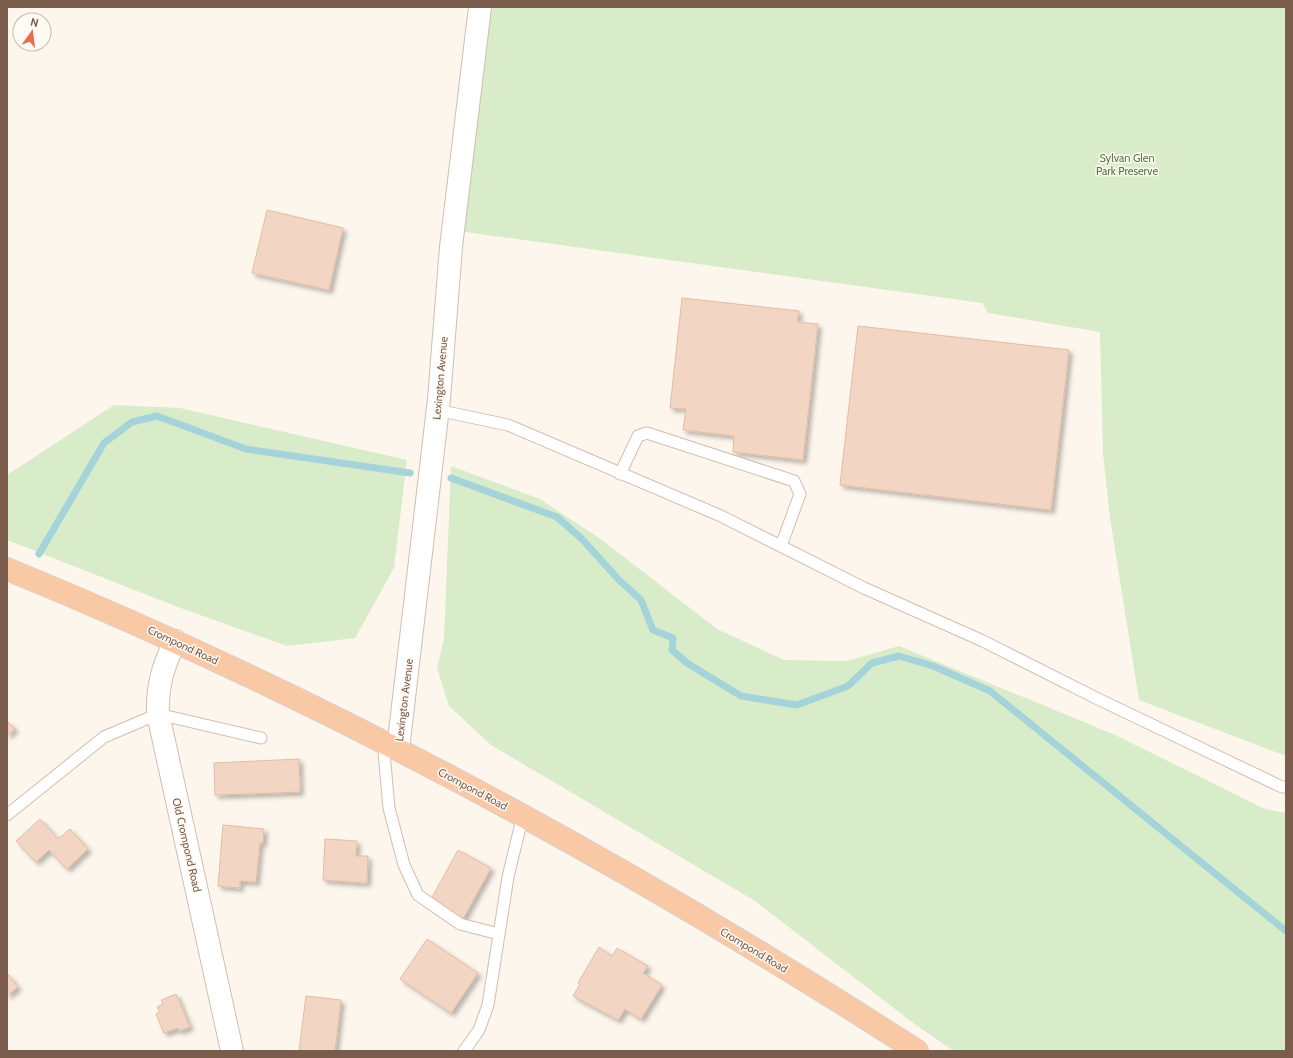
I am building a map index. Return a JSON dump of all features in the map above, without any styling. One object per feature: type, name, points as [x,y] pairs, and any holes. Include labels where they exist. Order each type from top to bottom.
[{"type":"highway","name":"Crompond Road","points":[[7,569],[79,598],[175,641],[390,745],[523,815],[648,886],[918,1051]]},
{"type":"street","name":"Lexington Avenue","points":[[390,745],[437,410],[451,248],[480,7]]},
{"type":"street","name":"Old Crompond Road","points":[[175,641],[162,669],[157,694],[158,714],[232,1051]]},
{"type":"lane","points":[[437,410],[508,425],[721,516],[864,588],[983,641],[1098,699],[1282,787],[1286,787]]},
{"type":"lane","points":[[620,474],[638,436],[647,432],[794,481],[800,494],[781,546]]},
{"type":"lane","points":[[7,815],[104,737],[158,714],[261,738]]},
{"type":"lane","points":[[390,745],[389,808],[404,866],[418,895],[460,924],[499,934]]},
{"type":"lane","points":[[464,1051],[479,1030],[488,1005],[508,877],[523,815]]},
{"type":"green space","name":"Sylvan Glen Park Preserve","points":[[482,7],[1286,7],[1286,756],[1139,700],[1110,518],[1103,454],[1100,332],[988,313],[982,303],[458,231]]},
{"type":"green space","points":[[114,405],[180,408],[407,460],[394,568],[355,638],[287,646],[178,607],[7,540],[7,475]]},
{"type":"green space","points":[[451,466],[540,499],[602,540],[717,629],[784,660],[847,661],[899,646],[1113,734],[1265,809],[1286,813],[1286,1051],[954,1051],[917,1026],[755,901],[491,745],[449,706],[437,668],[444,639]]},
{"type":"building","points":[[267,210],[343,228],[329,290],[252,273]]},
{"type":"building","points":[[682,298],[799,311],[797,322],[818,324],[803,460],[733,452],[734,436],[683,430],[686,409],[670,408]]},
{"type":"building","points":[[858,326],[1069,350],[1051,510],[840,485]]},
{"type":"building","points":[[7,721],[15,729],[7,736]]},
{"type":"building","points":[[299,759],[300,792],[215,795],[214,763]]},
{"type":"building","points":[[40,819],[58,839],[70,829],[88,849],[67,869],[49,850],[36,862],[16,841]]},
{"type":"building","points":[[223,825],[264,829],[263,843],[260,843],[256,882],[240,881],[240,888],[218,886]]},
{"type":"building","points":[[325,839],[357,841],[356,856],[368,856],[367,883],[323,880]]},
{"type":"building","points":[[458,850],[491,868],[463,919],[430,901]]},
{"type":"building","points":[[427,939],[478,973],[451,1013],[400,979]]},
{"type":"building","points":[[599,947],[612,956],[617,948],[648,966],[643,973],[662,985],[641,1019],[625,1009],[618,1020],[573,996],[580,984],[578,983]]},
{"type":"building","points":[[7,973],[18,987],[7,996]]},
{"type":"building","points":[[176,994],[190,1027],[179,1031],[179,1028],[164,1033],[156,1014],[160,1012],[157,1007],[163,1004],[161,1000]]},
{"type":"building","points":[[306,996],[341,1000],[335,1051],[299,1051]]},
{"type":"waterway","points":[[39,554],[104,443],[132,422],[157,416],[246,449],[410,473]]},
{"type":"waterway","points":[[451,478],[557,517],[582,539],[619,580],[641,600],[653,630],[673,638],[672,650],[687,663],[741,696],[797,705],[848,686],[872,663],[899,656],[933,666],[990,691],[1286,931]]}]
